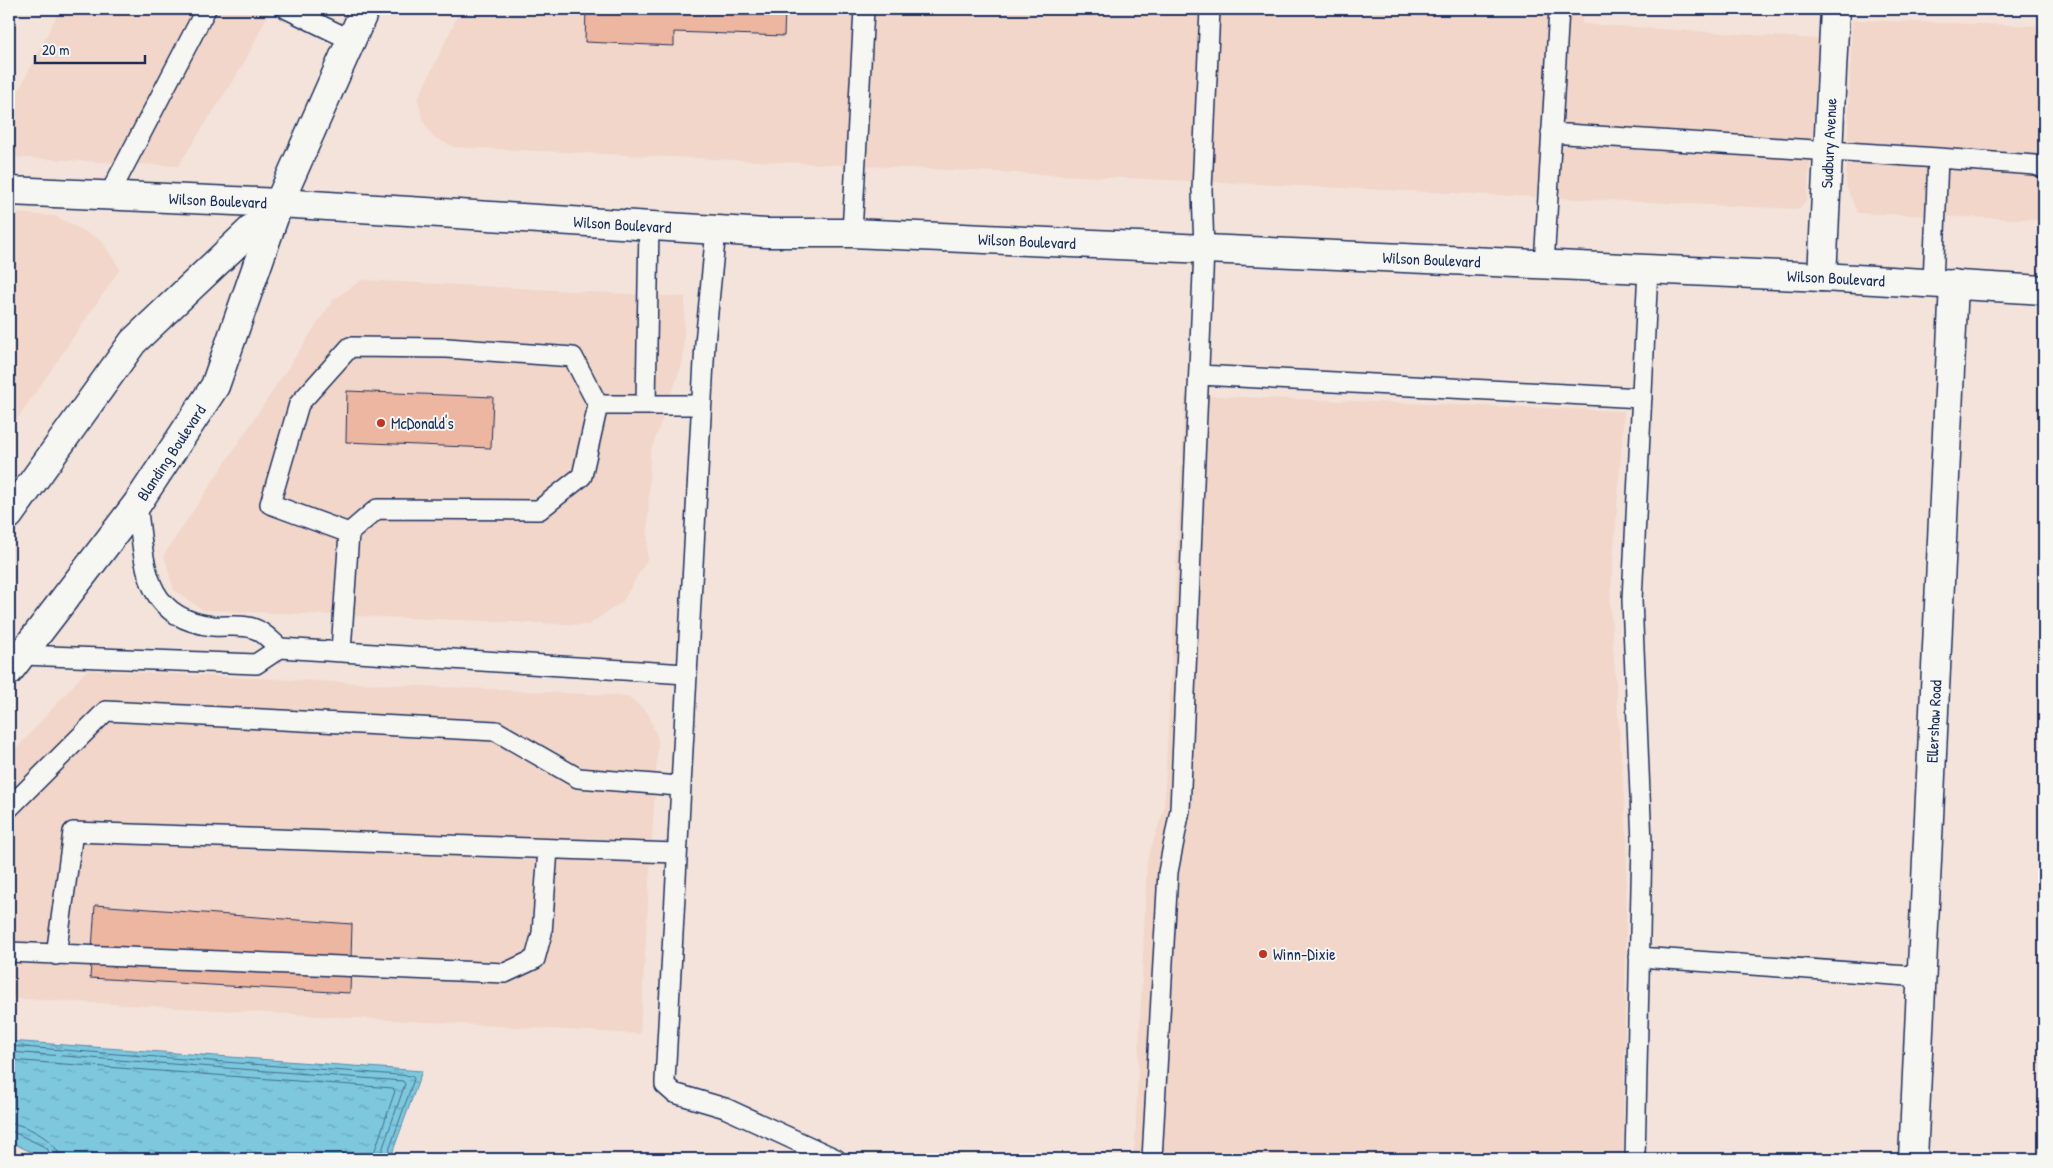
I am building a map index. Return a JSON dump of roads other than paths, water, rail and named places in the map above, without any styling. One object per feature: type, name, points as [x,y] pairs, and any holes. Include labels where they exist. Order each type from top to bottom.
[{"type":"main road","name":"Blanding Boulevard","points":[[16,663],[137,504],[214,386],[279,203],[365,9]]},
{"type":"main road","name":"Sudbury Avenue","points":[[1822,277],[1835,9]]},
{"type":"main road","name":"Wilson Boulevard","points":[[9,191],[108,197],[279,203],[649,224],[716,230],[852,233],[1944,283],[2044,285]]},
{"type":"main road","name":"Blanding Boulevard","points":[[9,515],[133,342],[279,203]]},
{"type":"main road","name":"Ellershaw Road","points":[[1913,1159],[1922,977],[1944,283]]},
{"type":"lane","points":[[108,197],[206,9]]},
{"type":"lane","points":[[286,9],[351,40]]},
{"type":"lane","points":[[852,233],[864,9]]},
{"type":"lane","points":[[1152,1159],[1168,872],[1180,810],[1204,250],[1202,190],[1210,9]]},
{"type":"lane","points":[[1544,265],[1559,9]]},
{"type":"lane","points":[[1551,133],[1938,158],[2035,165],[2044,168]]},
{"type":"lane","points":[[1938,158],[1944,283]]},
{"type":"lane","points":[[646,405],[649,224]]},
{"type":"lane","points":[[716,230],[708,290],[701,406],[664,1067],[665,1085],[674,1093],[725,1108],[836,1159]]},
{"type":"lane","points":[[1636,1159],[1642,843],[1632,600],[1648,269]]},
{"type":"lane","points":[[341,651],[349,533],[377,509],[539,510],[582,476],[598,405],[574,357],[447,348],[350,347],[299,404],[270,504],[349,533]]},
{"type":"lane","points":[[1199,375],[1642,398]]},
{"type":"lane","points":[[598,405],[701,406]]},
{"type":"lane","points":[[137,504],[146,575],[157,598],[179,617],[210,626],[255,629],[280,648],[686,674]]},
{"type":"lane","points":[[16,663],[256,664],[280,648]]},
{"type":"lane","points":[[9,808],[106,711],[496,731],[578,778],[680,786]]},
{"type":"lane","points":[[56,955],[73,832],[676,853]]},
{"type":"lane","points":[[9,952],[505,973],[535,959],[542,933],[548,849]]},
{"type":"lane","points":[[1639,958],[1922,977]]},
{"type":"water","points":[[9,1041],[422,1071],[390,1159],[45,1159],[9,1141]]},
{"type":"place","name":"McDonald's","points":[[381,423]]},
{"type":"place","name":"Winn-Dixie","points":[[1263,954]]}]
